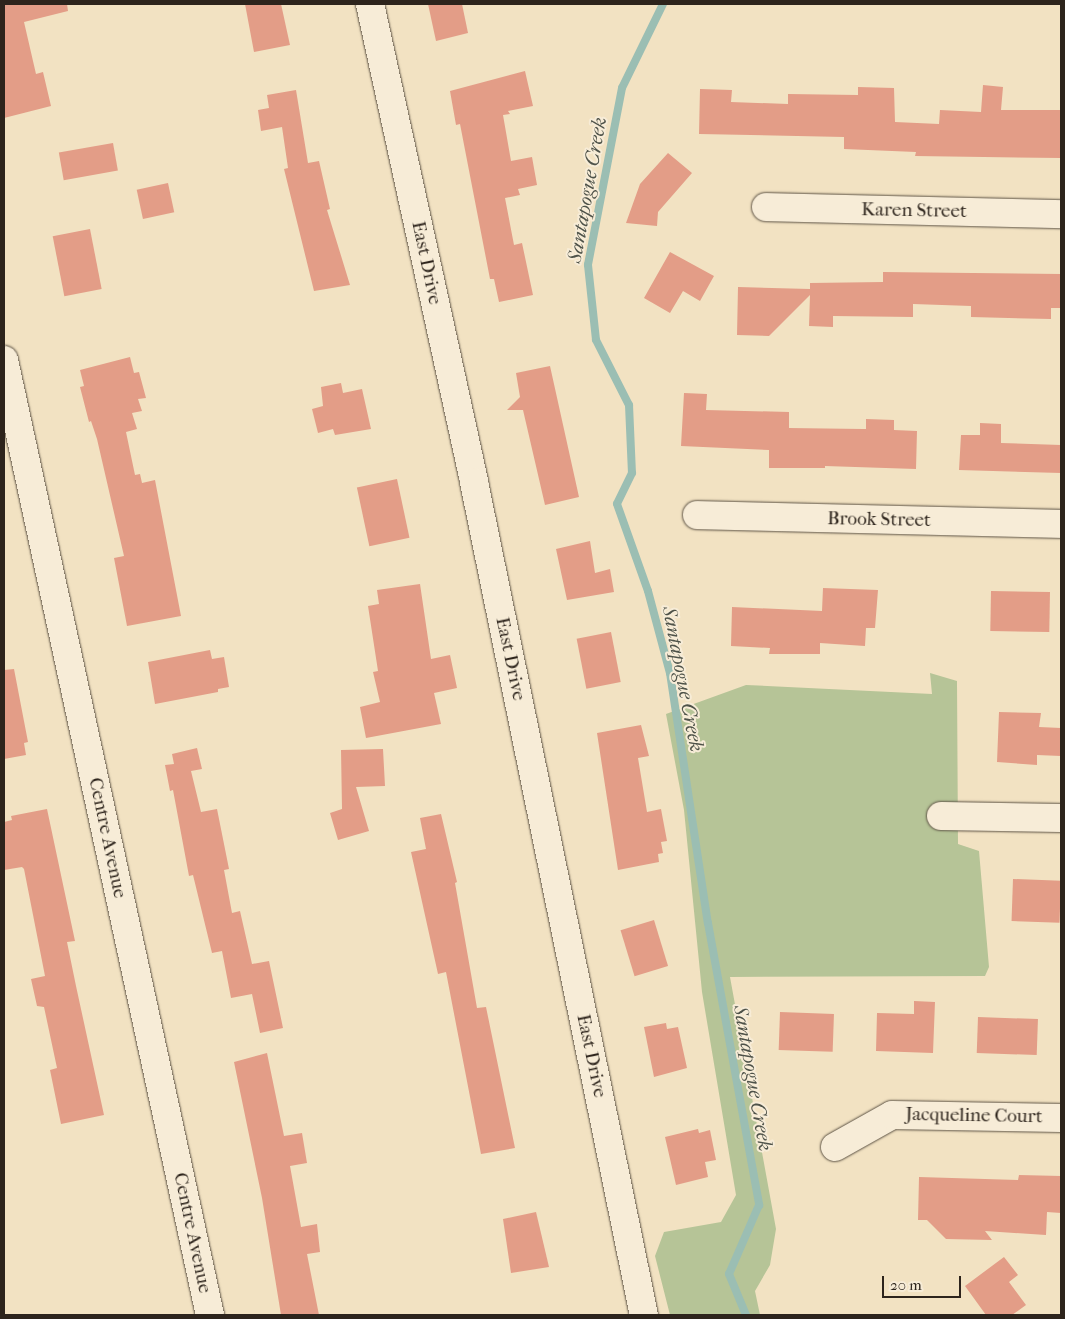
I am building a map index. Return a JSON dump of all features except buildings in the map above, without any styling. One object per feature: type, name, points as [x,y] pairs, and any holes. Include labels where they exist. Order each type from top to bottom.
[{"type":"street","name":"East Drive","points":[[370,4],[474,482],[644,1315]]},
{"type":"street","name":"Karen Street","points":[[766,207],[1061,214]]},
{"type":"street","name":"Centre Avenue","points":[[4,360],[210,1315]]},
{"type":"street","name":"Brook Street","points":[[697,516],[1061,524]]},
{"type":"street","points":[[941,816],[1061,818]]},
{"type":"street","name":"Jacqueline Court","points":[[834,1148],[892,1115],[1061,1118]]},
{"type":"green space","points":[[930,673],[957,681],[958,844],[979,851],[989,967],[985,976],[730,977],[776,1229],[770,1265],[755,1291],[760,1315],[670,1315],[655,1256],[664,1232],[721,1222],[736,1195],[702,992],[684,810],[666,714],[746,685],[932,694]]},
{"type":"waterway","name":"Santapogue Creek","points":[[663,4],[622,88],[588,265],[596,340],[629,405],[632,473],[617,504],[648,591],[670,673],[708,923],[759,1205],[729,1274],[746,1315]]}]
